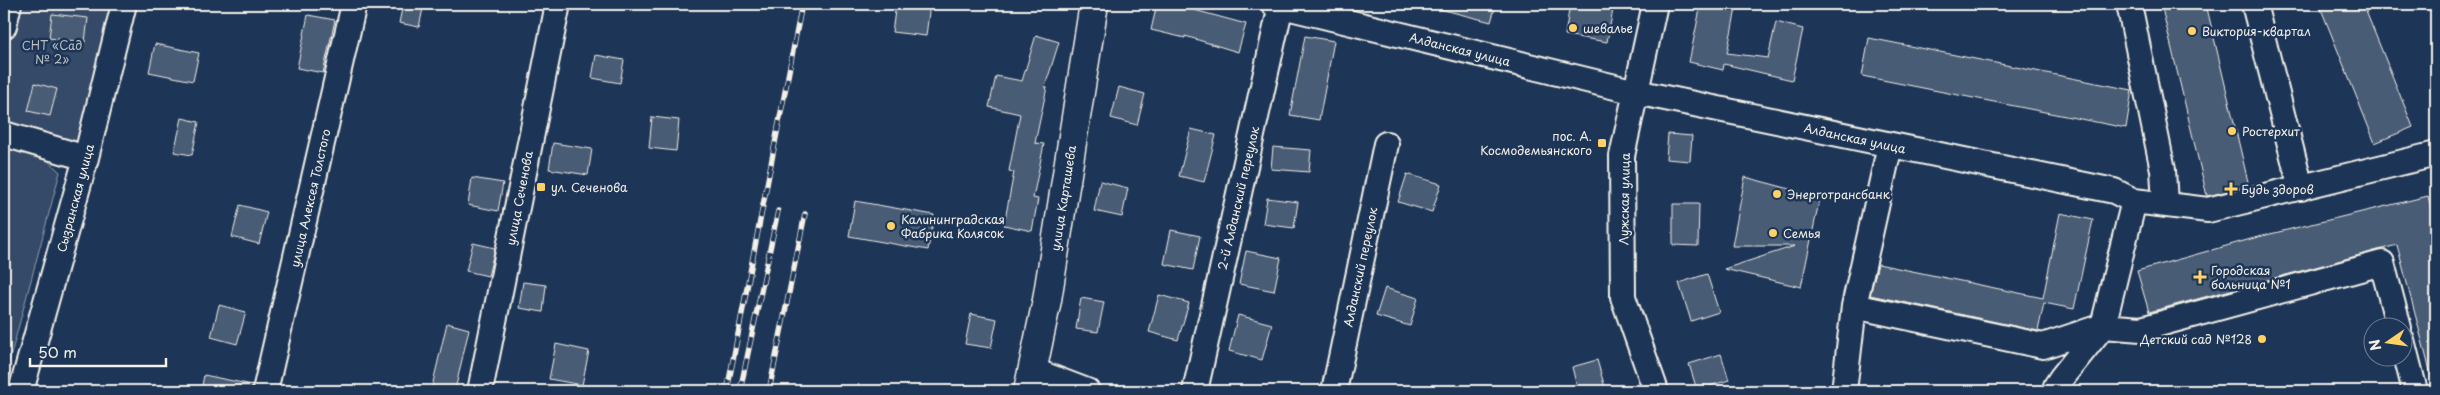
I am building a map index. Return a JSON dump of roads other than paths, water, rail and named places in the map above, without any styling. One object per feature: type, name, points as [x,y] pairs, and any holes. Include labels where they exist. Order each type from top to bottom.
[{"type":"main road","name":"улица Карташева","points":[[1030,381],[1047,300],[1094,4]]},
{"type":"street","points":[[4,26],[9,4]]},
{"type":"street","name":"Сызранская улица","points":[[21,391],[86,158],[124,4]]},
{"type":"street","name":"улица Алексея Толстого","points":[[265,391],[354,4]]},
{"type":"street","name":"улица Сеченова","points":[[480,391],[558,4]]},
{"type":"street","name":"Алданская улица","points":[[1278,4],[1636,92],[2114,191],[2134,201],[2208,210],[2436,154]]},
{"type":"street","name":"2-й Алданский переулок","points":[[1195,391],[1278,4]]},
{"type":"street","name":"Лужская улица","points":[[1655,4],[1622,156],[1623,297],[1656,391]]},
{"type":"street","points":[[2129,4],[2164,170],[2165,204]]},
{"type":"street","points":[[2254,4],[2301,188]]},
{"type":"street","points":[[4,134],[86,158]]},
{"type":"street","name":"Алданский переулок","points":[[1334,391],[1386,144]]},
{"type":"street","points":[[1844,391],[1854,306],[1890,145]]},
{"type":"street","points":[[2057,391],[2056,386],[2062,377],[2103,326],[2134,201]]},
{"type":"street","points":[[1854,306],[2043,346],[2103,326],[2141,329],[2382,264],[2396,318]]},
{"type":"street","points":[[2409,368],[2415,391]]},
{"type":"street","points":[[1030,381],[1086,391]]},
{"type":"railway","points":[[727,391],[802,4]]},
{"type":"railway","points":[[740,391],[778,211]]},
{"type":"railway","points":[[769,391],[805,214]]},
{"type":"place","name":"шевалье","points":[[1573,28]]},
{"type":"place","name":"Виктория-квартал","points":[[2192,31]]},
{"type":"place","name":"Ростерхит","points":[[2232,131]]},
{"type":"place","name":"пос. А. Космодемьянского","points":[[1602,143]]},
{"type":"place","name":"ул. Сеченова","points":[[541,187]]},
{"type":"place","name":"Будь здоров","points":[[2231,189]]},
{"type":"place","name":"Энерготрансбанк","points":[[1777,194]]},
{"type":"place","name":"Калининградская Фабрика Колясок","points":[[891,226]]},
{"type":"place","name":"Семья","points":[[1773,233]]},
{"type":"place","name":"Городская больница №1","points":[[2200,277]]},
{"type":"place","name":"Детский сад №128","points":[[2262,339]]},
{"type":"park label","name":"СНТ «Сад № 2»","points":[[52,52]]}]
